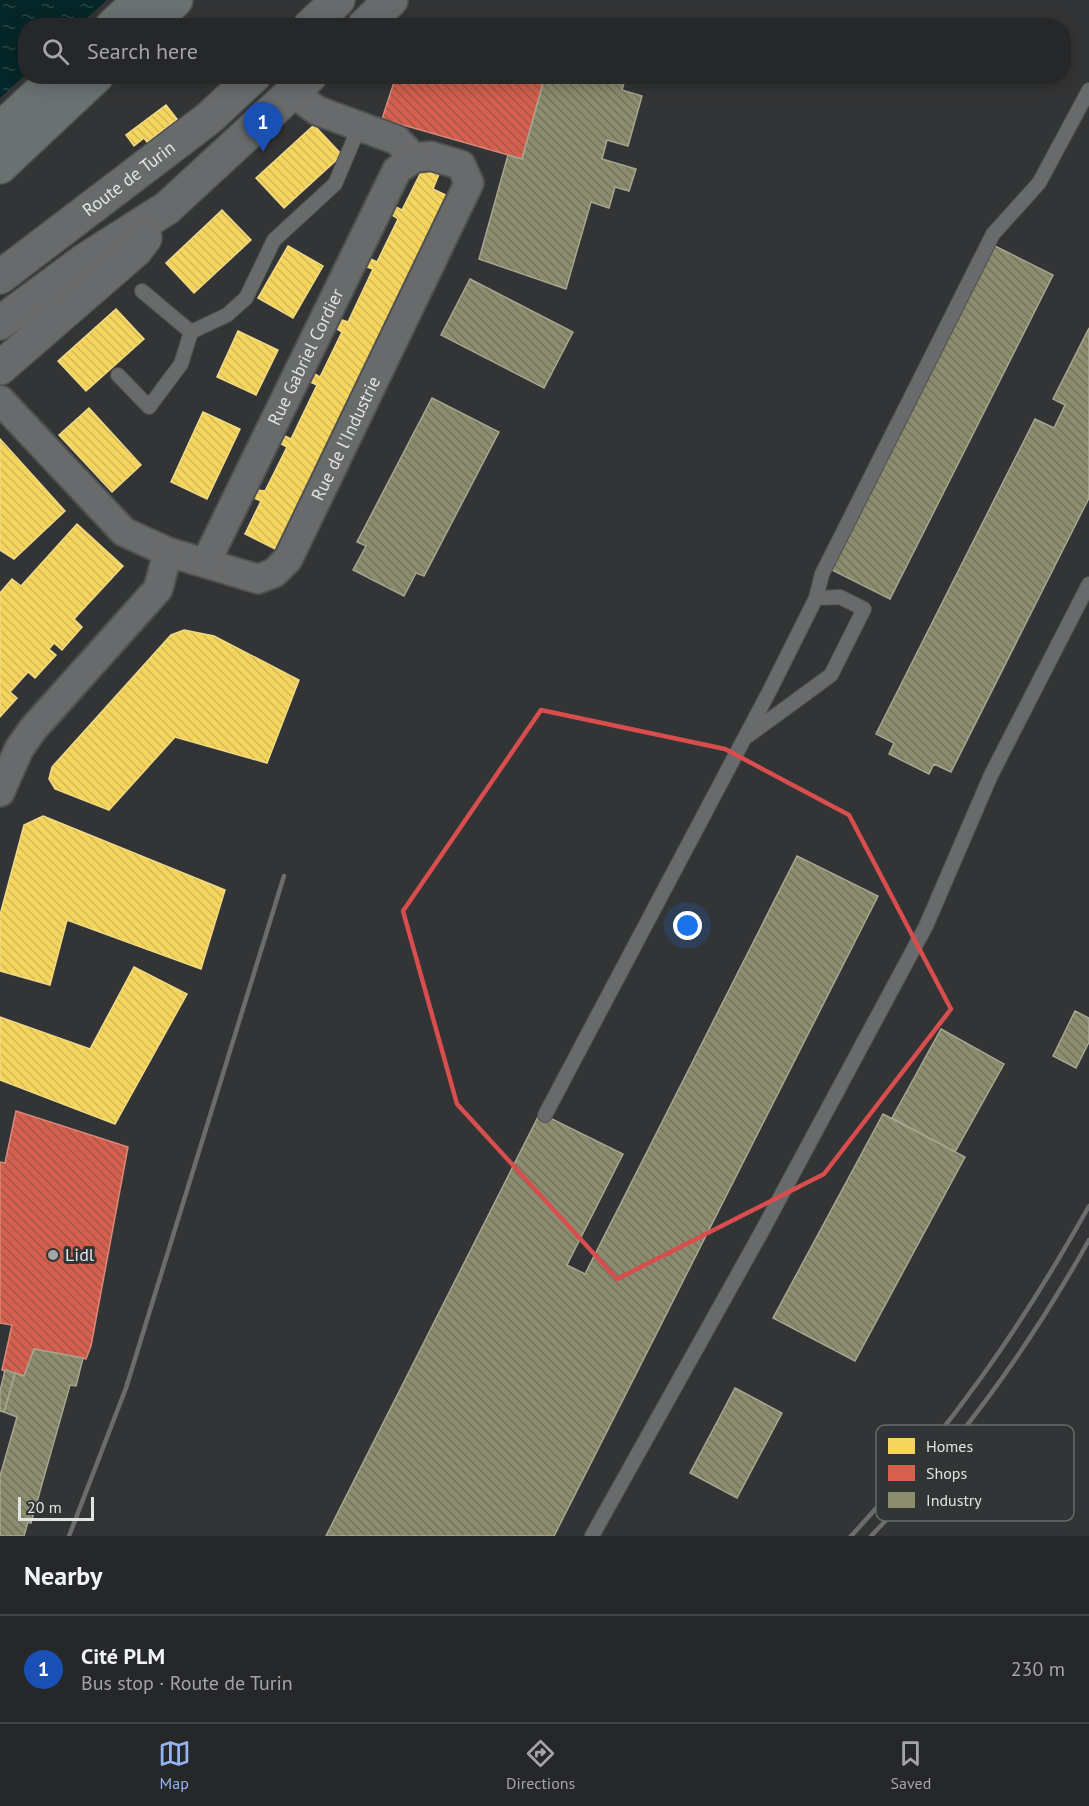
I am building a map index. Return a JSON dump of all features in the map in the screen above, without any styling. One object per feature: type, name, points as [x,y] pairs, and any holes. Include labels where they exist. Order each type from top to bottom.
[{"type":"main road","points":[[121,18],[140,0]]},
{"type":"main road","points":[[158,18],[176,0]]},
{"type":"main road","points":[[319,18],[338,0]]},
{"type":"main road","points":[[372,18],[391,0]]},
{"type":"main road","points":[[0,129],[48,84]]},
{"type":"main road","points":[[0,167],[88,84]]},
{"type":"main road","name":"Route de Turin","points":[[0,277],[209,118],[245,84]]},
{"type":"main road","points":[[0,323],[85,260],[167,208],[301,85]]},
{"type":"main road","points":[[0,368],[136,250],[167,208]]},
{"type":"street","points":[[301,85],[318,111],[397,140],[414,158]]},
{"type":"street","name":"Rue de l'Industrie","points":[[0,400],[124,532],[168,552],[258,579],[274,573],[288,559],[469,183],[461,165],[431,156],[414,158]]},
{"type":"street","name":"Rue Gabriel Cordier","points":[[206,562],[397,170],[414,158]]},
{"type":"street","points":[[0,792],[18,749],[38,722],[158,589],[168,552]]},
{"type":"lane","points":[[545,1115],[816,598],[822,574],[993,234],[1039,183],[1089,90]]},
{"type":"lane","points":[[118,375],[149,407],[181,364],[191,332],[227,315],[246,298],[274,240],[335,184],[360,126]]},
{"type":"lane","points":[[142,291],[191,332]]},
{"type":"lane","points":[[592,1536],[755,1244],[926,926],[991,775],[1089,584]]},
{"type":"lane","points":[[744,739],[831,675],[864,609],[840,597],[816,598]]},
{"type":"highlighted area","points":[[541,710],[725,749],[849,815],[951,1009],[824,1174],[617,1279],[457,1104],[403,911]]},
{"type":"water","points":[[0,0],[107,0],[87,18],[18,18],[18,81],[0,98]]},
{"type":"building: Homes","points":[[166,105],[177,119],[147,142],[144,138],[134,146],[126,135]]},
{"type":"building: Homes","points":[[314,125],[342,155],[284,208],[256,178]]},
{"type":"building: Homes","points":[[422,170],[439,174],[433,189],[450,197],[279,551],[245,534],[261,501],[254,498],[258,490],[265,491],[287,447],[281,444],[285,436],[291,439],[317,385],[310,382],[315,374],[320,377],[342,332],[337,329],[342,320],[348,322],[373,269],[367,267],[371,259],[377,262],[398,219],[392,215],[396,207],[402,210]]},
{"type":"building: Homes","points":[[222,210],[251,240],[194,293],[166,263]]},
{"type":"building: Homes","points":[[288,246],[323,266],[293,318],[258,298]]},
{"type":"building: Homes","points":[[116,309],[144,339],[86,391],[58,361]]},
{"type":"building: Homes","points":[[238,331],[278,350],[256,395],[217,377]]},
{"type":"building: Homes","points":[[89,408],[141,465],[112,492],[59,435]]},
{"type":"building: Homes","points":[[203,412],[240,429],[207,499],[171,482]]},
{"type":"building: Homes","points":[[0,439],[65,511],[14,559],[0,550]]},
{"type":"building: Homes","points":[[77,524],[123,566],[74,619],[82,627],[62,650],[54,643],[49,649],[56,655],[35,678],[28,672],[10,692],[17,698],[0,717],[0,593],[12,579],[21,586]]},
{"type":"building: Homes","points":[[184,630],[214,636],[299,680],[267,763],[175,737],[109,810],[55,789],[49,779],[52,767],[171,635]]},
{"type":"building: Homes","points":[[43,816],[225,890],[201,969],[67,920],[50,985],[0,971],[0,915],[24,825]]},
{"type":"building: Homes","points":[[134,967],[187,994],[115,1124],[0,1080],[0,1017],[90,1049]]},
{"type":"building: Shops","points":[[393,84],[543,84],[522,159],[382,119]]},
{"type":"building: Shops","name":"Lidl","points":[[16,1111],[128,1147],[91,1346],[86,1359],[34,1349],[24,1376],[2,1370],[12,1325],[0,1323],[0,1162],[5,1163]]},
{"type":"building: Industry","points":[[543,84],[624,84],[622,90],[642,96],[628,146],[607,140],[602,159],[636,169],[629,191],[615,187],[609,208],[591,202],[566,289],[479,259],[508,155],[522,159]]},
{"type":"building: Industry","points":[[993,245],[1053,275],[890,599],[830,569]]},
{"type":"building: Industry","points":[[470,279],[573,332],[544,388],[441,335]]},
{"type":"building: Industry","points":[[1089,328],[1089,498],[951,772],[934,764],[929,774],[889,754],[894,743],[876,734],[1035,419],[1054,428],[1065,405],[1053,399]]},
{"type":"building: Industry","points":[[432,398],[499,432],[424,576],[416,573],[404,596],[353,570],[366,546],[357,542]]},
{"type":"building: Industry","points":[[797,856],[878,896],[554,1536],[326,1536],[540,1113],[623,1154],[567,1265],[585,1274]]},
{"type":"building: Industry","points":[[1075,1011],[1089,1018],[1089,1042],[1076,1068],[1053,1056]]},
{"type":"building: Industry","points":[[941,1029],[1004,1064],[955,1152],[892,1118]]},
{"type":"building: Industry","points":[[883,1114],[965,1157],[855,1361],[773,1318]]},
{"type":"building: Industry","points":[[34,1349],[83,1358],[76,1386],[70,1385],[31,1523],[28,1522],[24,1536],[0,1536],[0,1476],[17,1417],[4,1412],[15,1373],[24,1376]]},
{"type":"building: Industry","points":[[5,1370],[15,1373],[4,1412],[0,1411],[0,1391]]},
{"type":"building: Industry","points":[[735,1388],[782,1413],[737,1498],[690,1473]]},
{"type":"railway","points":[[69,1536],[126,1388],[284,876]]},
{"type":"railway","points":[[946,1425],[1009,1337],[1089,1206]]},
{"type":"railway","points":[[967,1425],[1042,1319],[1089,1240]]},
{"type":"railway","points":[[851,1536],[876,1508]]},
{"type":"railway","points":[[871,1536],[885,1521]]},
{"type":"place","name":"Cité PLM","points":[[263,152]]},
{"type":"place","name":"Lidl","points":[[53,1255]]}]
